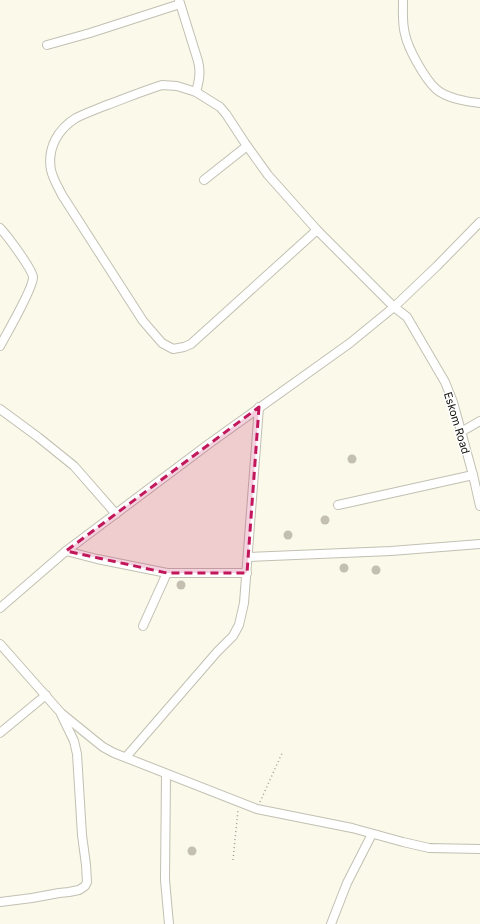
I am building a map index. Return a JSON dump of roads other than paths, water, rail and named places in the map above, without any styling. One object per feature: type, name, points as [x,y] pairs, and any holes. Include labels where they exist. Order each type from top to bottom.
[{"type":"street","points":[[403,0],[403,20],[407,43],[415,60],[436,89],[457,99],[480,103]]},
{"type":"street","points":[[47,45],[90,33],[179,2],[200,70],[200,80],[196,92]]},
{"type":"street","name":"Eskom Road","points":[[317,230],[191,344],[173,349],[162,343],[143,321],[62,195],[51,170],[53,144],[65,126],[77,117],[162,85],[177,86],[196,92],[220,107],[268,175],[317,230],[394,307],[407,317],[445,382],[453,402],[480,506]]},
{"type":"street","points":[[204,180],[247,146]]},
{"type":"street","points":[[0,608],[66,551],[259,407],[350,343],[394,307],[480,222]]},
{"type":"street","points":[[0,228],[29,267],[33,276],[31,287],[25,300],[0,346]]},
{"type":"street","points":[[126,757],[217,652],[233,636],[239,625],[244,604],[247,573],[259,407]]},
{"type":"street","points":[[0,409],[74,466],[116,514]]},
{"type":"street","points":[[461,432],[480,421]]},
{"type":"street","points":[[338,505],[473,475]]},
{"type":"street","points":[[248,557],[391,551],[480,544]]},
{"type":"street","points":[[66,551],[97,559],[167,573],[247,573]]},
{"type":"street","points":[[143,626],[167,573]]},
{"type":"street","points":[[0,644],[61,713],[103,747],[114,753],[257,809],[352,828],[429,848],[480,849]]},
{"type":"street","points":[[0,733],[46,695]]},
{"type":"street","points":[[0,902],[79,890],[85,886],[87,882],[77,754],[74,741],[61,713]]},
{"type":"street","points":[[166,774],[165,880],[169,924]]},
{"type":"street","points":[[331,924],[347,884],[372,834]]}]
